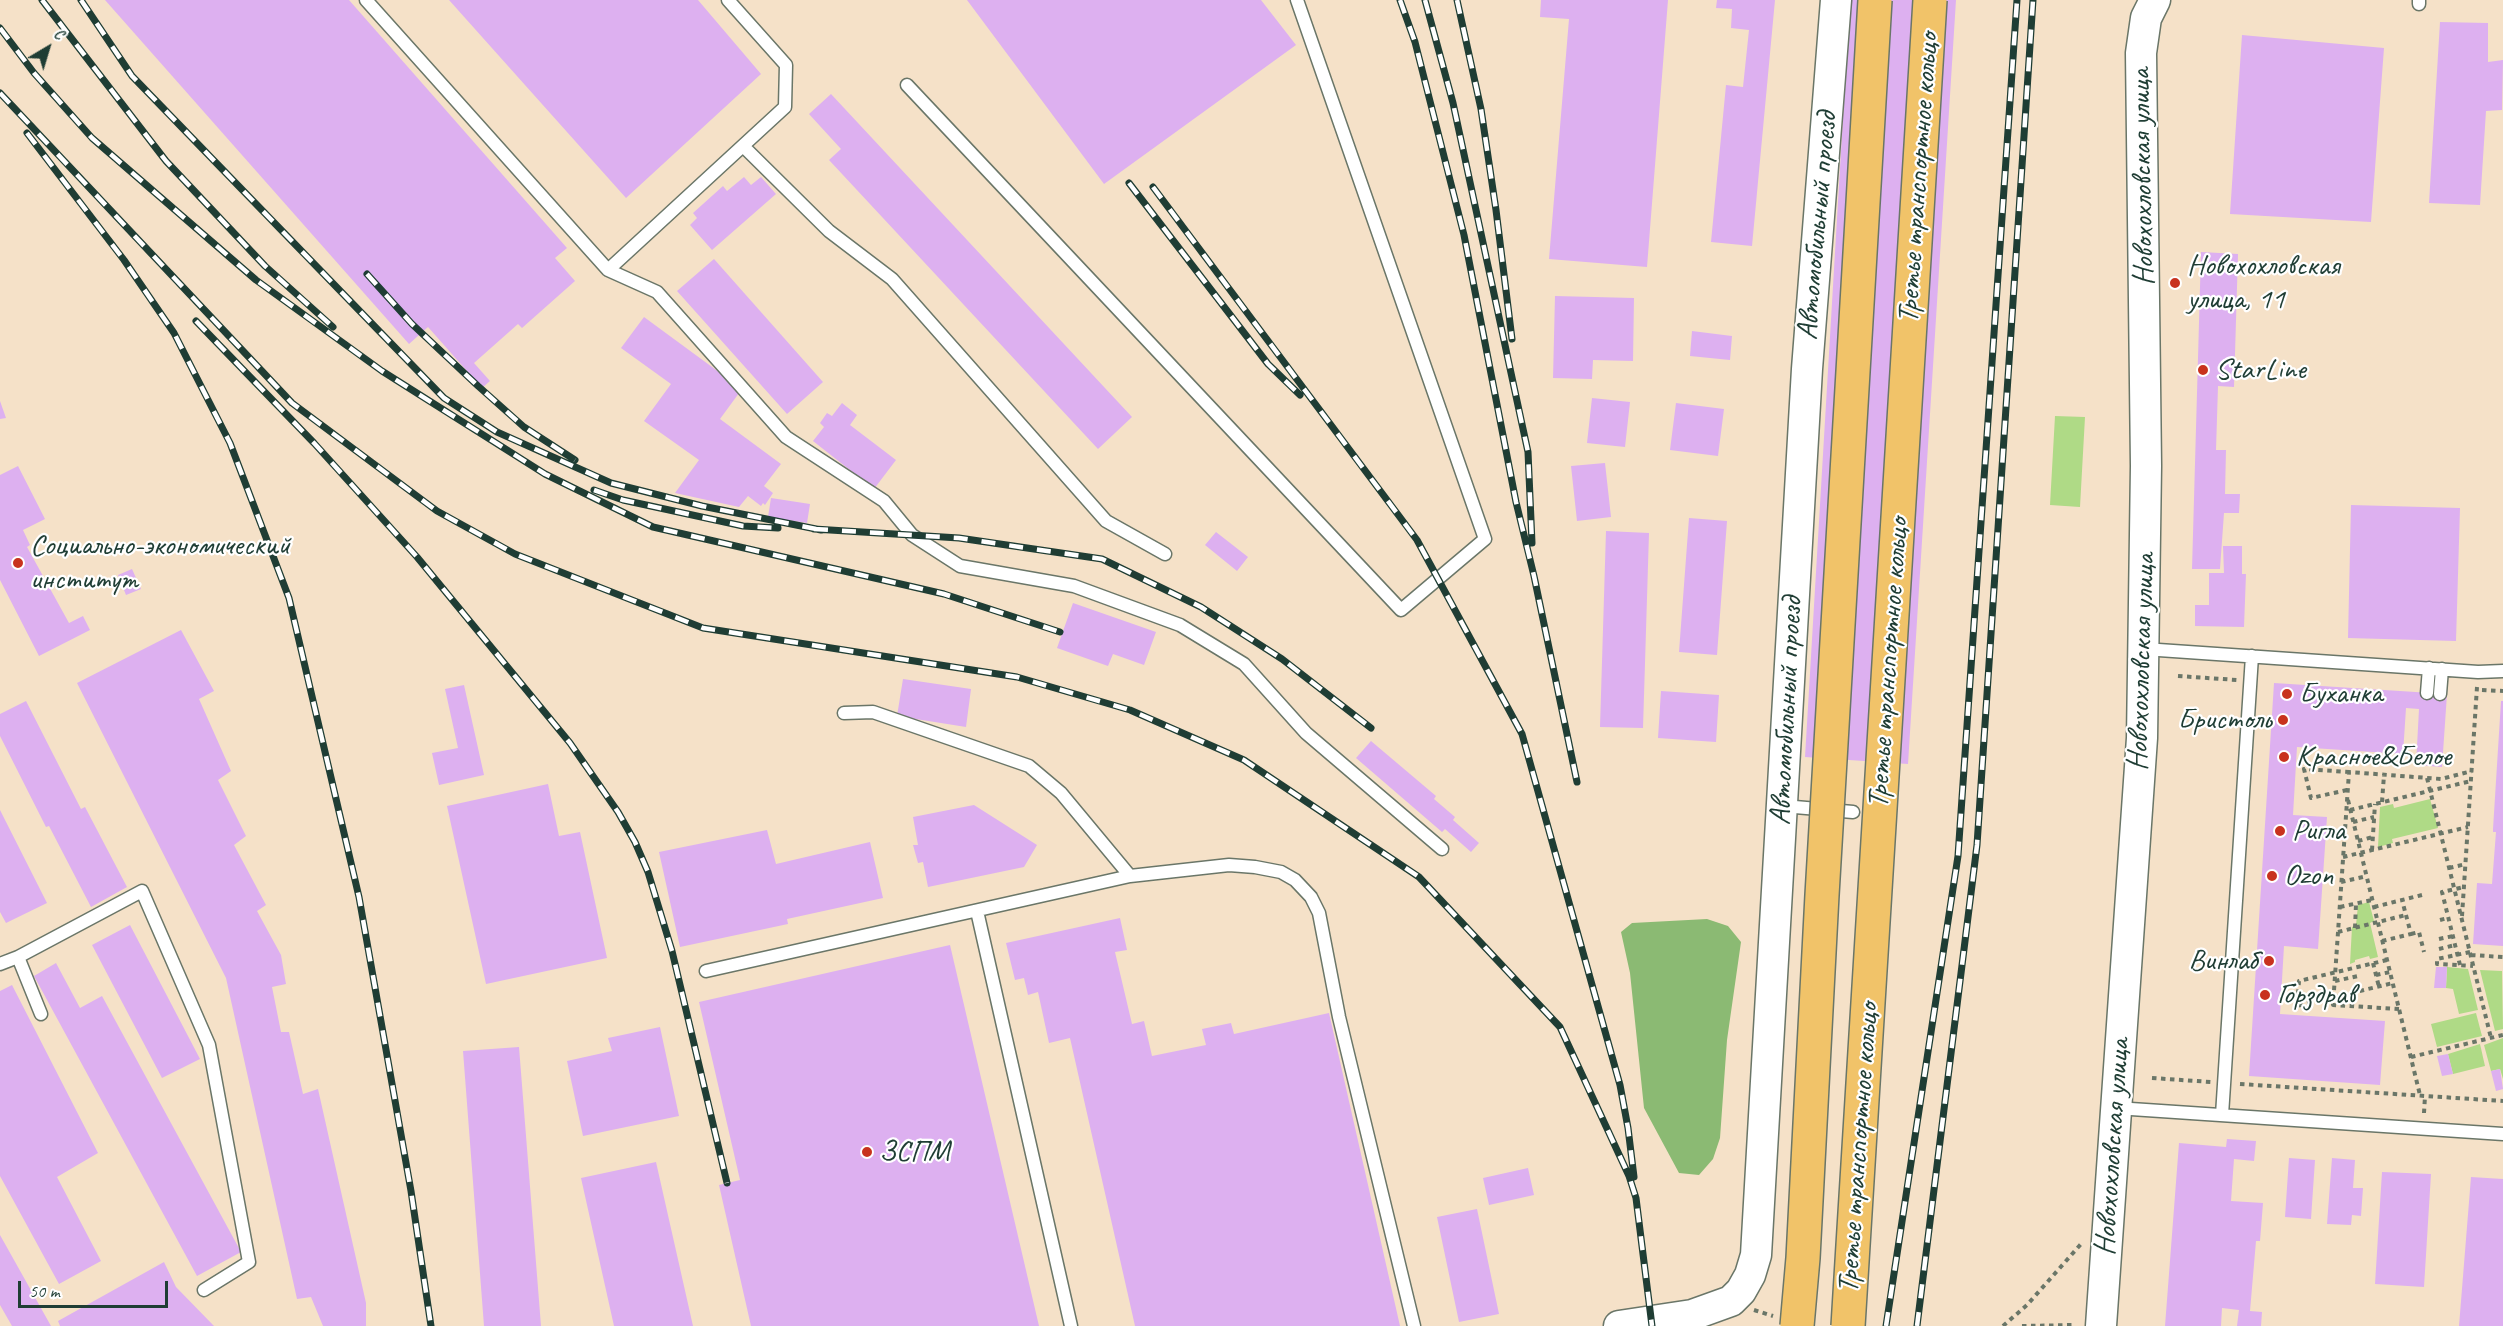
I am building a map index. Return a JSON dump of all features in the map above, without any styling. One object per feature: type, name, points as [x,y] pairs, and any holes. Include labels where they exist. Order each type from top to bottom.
[{"type":"main road","name":"Третье транспортное кольцо","points":[[1797,1326],[1803,1257],[1823,872],[1875,0]]},
{"type":"main road","name":"Третье транспортное кольцо","points":[[1848,1326],[1930,0]]},
{"type":"street","name":"Автомобильный проезд","points":[[1619,1326],[1692,1315],[1731,1301],[1741,1291],[1750,1275],[1756,1256],[1807,369],[1836,0]]},
{"type":"street","name":"Новохохловская улица","points":[[2087,1325],[2116,1108],[2142,738],[2146,466],[2141,53],[2146,18],[2155,0]]},
{"type":"lane","points":[[366,0],[608,270],[657,292],[786,437],[884,501],[912,535],[960,566],[1074,586],[1189,631],[1244,664],[1306,733],[1442,849]]},
{"type":"lane","points":[[608,270],[785,107],[786,65],[728,0]]},
{"type":"lane","points":[[907,85],[1401,610],[1485,539],[1297,0]]},
{"type":"lane","points":[[742,146],[829,231],[892,279],[1106,521],[1165,554]]},
{"type":"lane","points":[[2144,649],[2478,672],[2503,671]]},
{"type":"lane","points":[[2222,1115],[2252,656]]},
{"type":"lane","points":[[2427,693],[2429,668]]},
{"type":"lane","points":[[2440,694],[2442,669]]},
{"type":"lane","points":[[844,712],[873,712],[1029,766],[1060,793],[1130,876]]},
{"type":"lane","points":[[1781,806],[1854,812]]},
{"type":"lane","points":[[706,971],[1130,876],[1229,865],[1281,872],[1295,880],[1311,897],[1319,913],[1339,1017],[1414,1326]]},
{"type":"lane","points":[[0,964],[18,957],[142,891],[209,1045],[249,1262],[204,1290]]},
{"type":"lane","points":[[977,911],[1071,1326]]},
{"type":"lane","points":[[18,957],[41,1014]]},
{"type":"lane","points":[[2116,1108],[2503,1134]]},
{"type":"path","points":[[2462,921],[2478,672]]},
{"type":"path","points":[[2178,676],[2251,681]]},
{"type":"path","points":[[2347,790],[2311,798],[2304,770],[2441,779],[2472,771]]},
{"type":"path","points":[[2349,772],[2333,1005],[2399,1009]]},
{"type":"path","points":[[2382,802],[2384,775]]},
{"type":"path","points":[[2427,778],[2491,1038]]},
{"type":"path","points":[[2350,810],[2471,781]]},
{"type":"path","points":[[2347,796],[2420,1096]]},
{"type":"path","points":[[2372,850],[2375,804]]},
{"type":"path","points":[[2353,822],[2374,818]]},
{"type":"path","points":[[2343,857],[2468,827]]},
{"type":"path","points":[[2358,841],[2373,837]]},
{"type":"path","points":[[2449,868],[2466,864]]},
{"type":"path","points":[[2341,882],[2367,876]]},
{"type":"path","points":[[2460,965],[2442,892],[2464,887]]},
{"type":"path","points":[[2374,907],[2422,895]]},
{"type":"path","points":[[2340,907],[2372,900]]},
{"type":"path","points":[[2402,900],[2411,934]]},
{"type":"path","points":[[2355,928],[2356,904]]},
{"type":"path","points":[[2338,932],[2406,915]]},
{"type":"path","points":[[2439,921],[2448,918]]},
{"type":"path","points":[[2382,941],[2419,932],[2424,952]]},
{"type":"path","points":[[2439,939],[2452,936]]},
{"type":"path","points":[[2439,949],[2455,945]]},
{"type":"path","points":[[2473,966],[2437,963],[2437,960],[2470,953],[2503,957]]},
{"type":"path","points":[[2387,960],[2299,981],[2297,1006],[2393,983]]},
{"type":"path","points":[[2373,963],[2379,987]]},
{"type":"path","points":[[2376,975],[2390,972]]},
{"type":"path","points":[[2335,981],[2358,976]]},
{"type":"path","points":[[2411,1057],[2503,1035]]},
{"type":"path","points":[[2152,1078],[2503,1101]]},
{"type":"path","points":[[2003,1326],[2027,1305],[2081,1244]]},
{"type":"path","points":[[2022,1326],[2087,1325]]},
{"type":"green space","points":[[2055,416],[2085,417],[2080,507],[2050,505]]},
{"type":"green space","points":[[2430,799],[2438,828],[2392,839],[2393,843],[2378,847],[2380,807],[2393,804],[2394,808]]},
{"type":"green space","points":[[2369,902],[2374,921],[2370,923],[2378,957],[2370,959],[2369,956],[2350,964],[2352,927],[2356,925],[2358,905]]},
{"type":"green space","points":[[1707,919],[1728,926],[1741,942],[1727,1040],[1720,1138],[1713,1159],[1699,1175],[1679,1173],[1644,1108],[1630,973],[1621,932],[1632,923]]},
{"type":"green space","points":[[2447,967],[2468,969],[2478,1010],[2459,1014],[2453,989],[2446,988]]},
{"type":"green space","points":[[2480,970],[2502,971],[2503,1029],[2495,1031]]},
{"type":"green space","points":[[2476,1013],[2482,1036],[2437,1047],[2431,1024]]},
{"type":"green space","points":[[2503,1038],[2503,1079],[2500,1069],[2491,1071],[2484,1045]]},
{"type":"green space","points":[[2480,1044],[2485,1066],[2453,1074],[2448,1054]]},
{"type":"building","points":[[105,0],[349,0],[567,248],[555,258],[575,281],[522,328],[518,324],[474,363],[490,381],[482,388],[428,327],[409,344]]},
{"type":"building","points":[[449,0],[698,0],[761,74],[626,198]]},
{"type":"building","points":[[967,0],[1261,0],[1296,45],[1104,184]]},
{"type":"building","points":[[1541,0],[1668,0],[1647,267],[1549,259],[1569,19],[1540,17]]},
{"type":"building","points":[[1717,0],[1775,0],[1752,246],[1711,242],[1726,85],[1743,87],[1749,30],[1731,28],[1732,9],[1716,8]]},
{"type":"building","points":[[1850,0],[1956,0],[1908,764],[1805,757]]},
{"type":"building","points":[[2440,22],[2488,23],[2488,62],[2503,60],[2502,110],[2486,111],[2480,205],[2429,203]]},
{"type":"building","points":[[2242,35],[2384,48],[2371,222],[2230,214]]},
{"type":"building","points":[[831,94],[1132,417],[1098,449],[829,160],[841,149],[809,114]]},
{"type":"building","points":[[744,177],[751,185],[761,177],[776,194],[712,250],[690,225],[697,218],[693,213],[723,186],[727,191]]},
{"type":"building","points":[[2201,252],[2238,254],[2234,387],[2218,386],[2216,450],[2226,450],[2225,494],[2240,494],[2239,513],[2224,513],[2220,569],[2192,569]]},
{"type":"building","points":[[714,259],[823,382],[787,414],[677,291]]},
{"type":"building","points":[[1555,296],[1634,298],[1633,361],[1593,360],[1592,379],[1553,378]]},
{"type":"building","points":[[644,317],[742,389],[720,419],[781,464],[764,486],[773,493],[765,505],[763,503],[761,506],[748,496],[739,507],[675,493],[699,460],[644,421],[671,384],[621,348]]},
{"type":"building","points":[[1692,331],[1732,336],[1730,360],[1690,356]]},
{"type":"building","points":[[1592,398],[1630,402],[1625,447],[1587,443]]},
{"type":"building","points":[[0,401],[6,418],[0,419]]},
{"type":"building","points":[[842,403],[857,415],[850,425],[896,460],[874,489],[813,441],[824,427],[820,423],[827,413],[832,416]]},
{"type":"building","points":[[1676,403],[1724,409],[1718,456],[1670,450]]},
{"type":"building","points":[[1605,463],[1611,517],[1577,521],[1571,466]]},
{"type":"building","name":"Социально-экономический институт","points":[[18,466],[45,519],[23,530],[30,545],[27,547],[69,623],[83,616],[90,630],[39,656],[0,580],[0,475]]},
{"type":"building","points":[[771,498],[810,504],[807,523],[768,517]]},
{"type":"building","points":[[2351,505],[2460,508],[2456,641],[2348,638]]},
{"type":"building","points":[[1689,518],[1727,521],[1717,655],[1679,652]]},
{"type":"building","points":[[1606,531],[1649,533],[1643,728],[1600,727]]},
{"type":"building","points":[[1216,532],[1248,557],[1237,571],[1205,545]]},
{"type":"building","points":[[2223,546],[2242,546],[2242,574],[2246,574],[2244,627],[2195,626],[2195,605],[2209,605],[2209,573],[2224,573]]},
{"type":"building","points":[[132,569],[141,589],[126,595],[118,575]]},
{"type":"building","points":[[1073,603],[1156,632],[1144,665],[1113,654],[1108,666],[1057,648]]},
{"type":"building","points":[[181,630],[214,691],[199,699],[231,771],[218,780],[246,836],[234,845],[266,905],[257,911],[281,955],[286,984],[272,987],[281,1032],[289,1032],[303,1094],[318,1089],[366,1303],[366,1326],[323,1326],[311,1297],[297,1299],[226,978],[77,683]]},
{"type":"building","points":[[903,679],[971,689],[966,727],[897,716]]},
{"type":"building","points":[[2274,683],[2447,694],[2442,767],[2416,765],[2419,709],[2406,708],[2403,754],[2297,747],[2293,815],[2327,817],[2318,949],[2284,946],[2280,1014],[2385,1021],[2380,1085],[2249,1076]]},
{"type":"building","points":[[464,685],[484,775],[439,785],[432,753],[458,748],[445,689]]},
{"type":"building","points":[[1661,691],[1719,695],[1716,742],[1658,738]]},
{"type":"building","points":[[26,701],[81,809],[85,807],[127,887],[91,907],[49,826],[46,827],[0,736],[0,714]]},
{"type":"building","points":[[2501,701],[2503,701],[2503,946],[2473,944],[2477,883],[2492,884]]},
{"type":"building","points":[[1371,741],[1436,796],[1434,799],[1455,817],[1453,820],[1479,843],[1471,852],[1445,829],[1442,832],[1356,758]]},
{"type":"building","points":[[548,784],[559,836],[580,832],[607,958],[486,984],[447,806]]},
{"type":"building","points":[[974,805],[1037,845],[1024,867],[928,887],[923,862],[918,863],[913,845],[918,845],[913,817]]},
{"type":"building","points":[[0,810],[47,903],[6,923],[0,912]]},
{"type":"building","points":[[767,830],[776,864],[870,842],[883,898],[787,919],[788,924],[680,947],[659,852]]},
{"type":"building","points":[[1120,918],[1127,950],[1115,952],[1132,1024],[1144,1021],[1152,1056],[1206,1045],[1202,1029],[1231,1023],[1234,1034],[1329,1013],[1400,1326],[1135,1326],[1070,1038],[1049,1043],[1038,992],[1028,995],[1024,978],[1015,980],[1006,943]]},
{"type":"building","points":[[130,925],[200,1059],[162,1078],[92,945]]},
{"type":"building","name":"ЗСПМ","points":[[950,945],[1039,1326],[751,1326],[719,1185],[740,1180],[699,1002]]},
{"type":"building","points":[[56,963],[80,1008],[102,996],[241,1252],[197,1276],[34,976]]},
{"type":"building","points":[[2436,967],[2447,967],[2446,988],[2434,988]]},
{"type":"building","points":[[12,985],[98,1153],[57,1177],[101,1261],[59,1284],[0,1176],[0,991]]},
{"type":"building","points":[[660,1027],[679,1116],[583,1136],[567,1061],[612,1051],[608,1038]]},
{"type":"building","points":[[519,1047],[541,1326],[484,1326],[463,1051]]},
{"type":"building","points":[[2448,1054],[2453,1074],[2442,1076],[2437,1056]]},
{"type":"building","points":[[2500,1069],[2503,1089],[2496,1091],[2491,1071]]},
{"type":"building","points":[[2227,1139],[2256,1141],[2254,1161],[2234,1159],[2231,1201],[2263,1203],[2260,1241],[2256,1241],[2250,1311],[2262,1312],[2261,1326],[2237,1326],[2239,1310],[2222,1308],[2221,1326],[2165,1326],[2179,1143],[2226,1147]]},
{"type":"building","points":[[2289,1158],[2315,1160],[2311,1219],[2285,1217]]},
{"type":"building","points":[[2332,1158],[2355,1160],[2353,1188],[2363,1188],[2361,1216],[2352,1215],[2351,1225],[2327,1224]]},
{"type":"building","points":[[656,1162],[693,1326],[614,1326],[581,1178]]},
{"type":"building","points":[[1528,1168],[1534,1195],[1489,1205],[1483,1178]]},
{"type":"building","points":[[2382,1172],[2431,1174],[2424,1287],[2375,1284]]},
{"type":"building","points":[[2471,1177],[2503,1179],[2503,1326],[2459,1326]]},
{"type":"building","points":[[1477,1209],[1499,1314],[1459,1322],[1437,1217]]},
{"type":"building","points":[[0,1235],[51,1326],[12,1326],[0,1305]]},
{"type":"building","points":[[164,1262],[176,1287],[214,1326],[60,1326],[58,1321]]},
{"type":"railway","points":[[42,0],[166,161],[265,266],[333,327]]},
{"type":"railway","points":[[81,0],[132,76],[444,398],[497,432],[611,483],[702,506],[821,530]]},
{"type":"railway","points":[[1400,0],[1415,42],[1464,235],[1516,502],[1534,576],[1577,782]]},
{"type":"railway","points":[[1425,0],[1453,103],[1528,452],[1532,543]]},
{"type":"railway","points":[[1457,0],[1481,109],[1512,339]]},
{"type":"railway","points":[[1886,1326],[1958,856],[2017,0]]},
{"type":"railway","points":[[1917,1326],[1977,845],[2033,0]]},
{"type":"railway","points":[[0,28],[34,73],[92,138],[256,280],[382,371],[545,474],[653,527],[944,594],[1060,632]]},
{"type":"railway","points":[[0,93],[292,403],[437,511],[515,554],[703,628],[1017,677],[1130,710],[1244,760],[1419,877],[1560,1027],[1629,1176],[1636,1198],[1652,1326]]},
{"type":"railway","points":[[27,133],[124,260],[174,333],[230,443],[289,598],[359,897],[411,1191],[431,1326]]},
{"type":"railway","points":[[1129,183],[1268,364],[1300,395]]},
{"type":"railway","points":[[1153,187],[1417,540],[1522,734],[1620,1085],[1634,1177]]},
{"type":"railway","points":[[367,274],[412,324],[478,386],[524,427],[575,460]]},
{"type":"railway","points":[[196,321],[314,443],[417,557],[570,743],[618,812],[648,872],[672,951],[727,1183]]},
{"type":"railway","points":[[594,490],[623,500],[743,526],[778,528]]},
{"type":"railway","points":[[814,529],[959,538],[1102,559],[1201,607],[1282,659],[1371,728]]},
{"type":"place","name":"Новохохловская улица, 11","points":[[2175,283]]},
{"type":"place","name":"StarLine","points":[[2203,370]]},
{"type":"place","name":"Социально-экономический институт","points":[[18,563]]},
{"type":"place","name":"Буханка","points":[[2287,694]]},
{"type":"place","name":"Бристоль","points":[[2283,720]]},
{"type":"place","name":"Красное&Белое","points":[[2284,757]]},
{"type":"place","name":"Ригла","points":[[2280,831]]},
{"type":"place","name":"Ozon","points":[[2272,876]]},
{"type":"place","name":"Винлаб","points":[[2269,961]]},
{"type":"place","name":"Горздрав","points":[[2265,995]]},
{"type":"place","name":"ЗСПМ","points":[[867,1152]]}]
